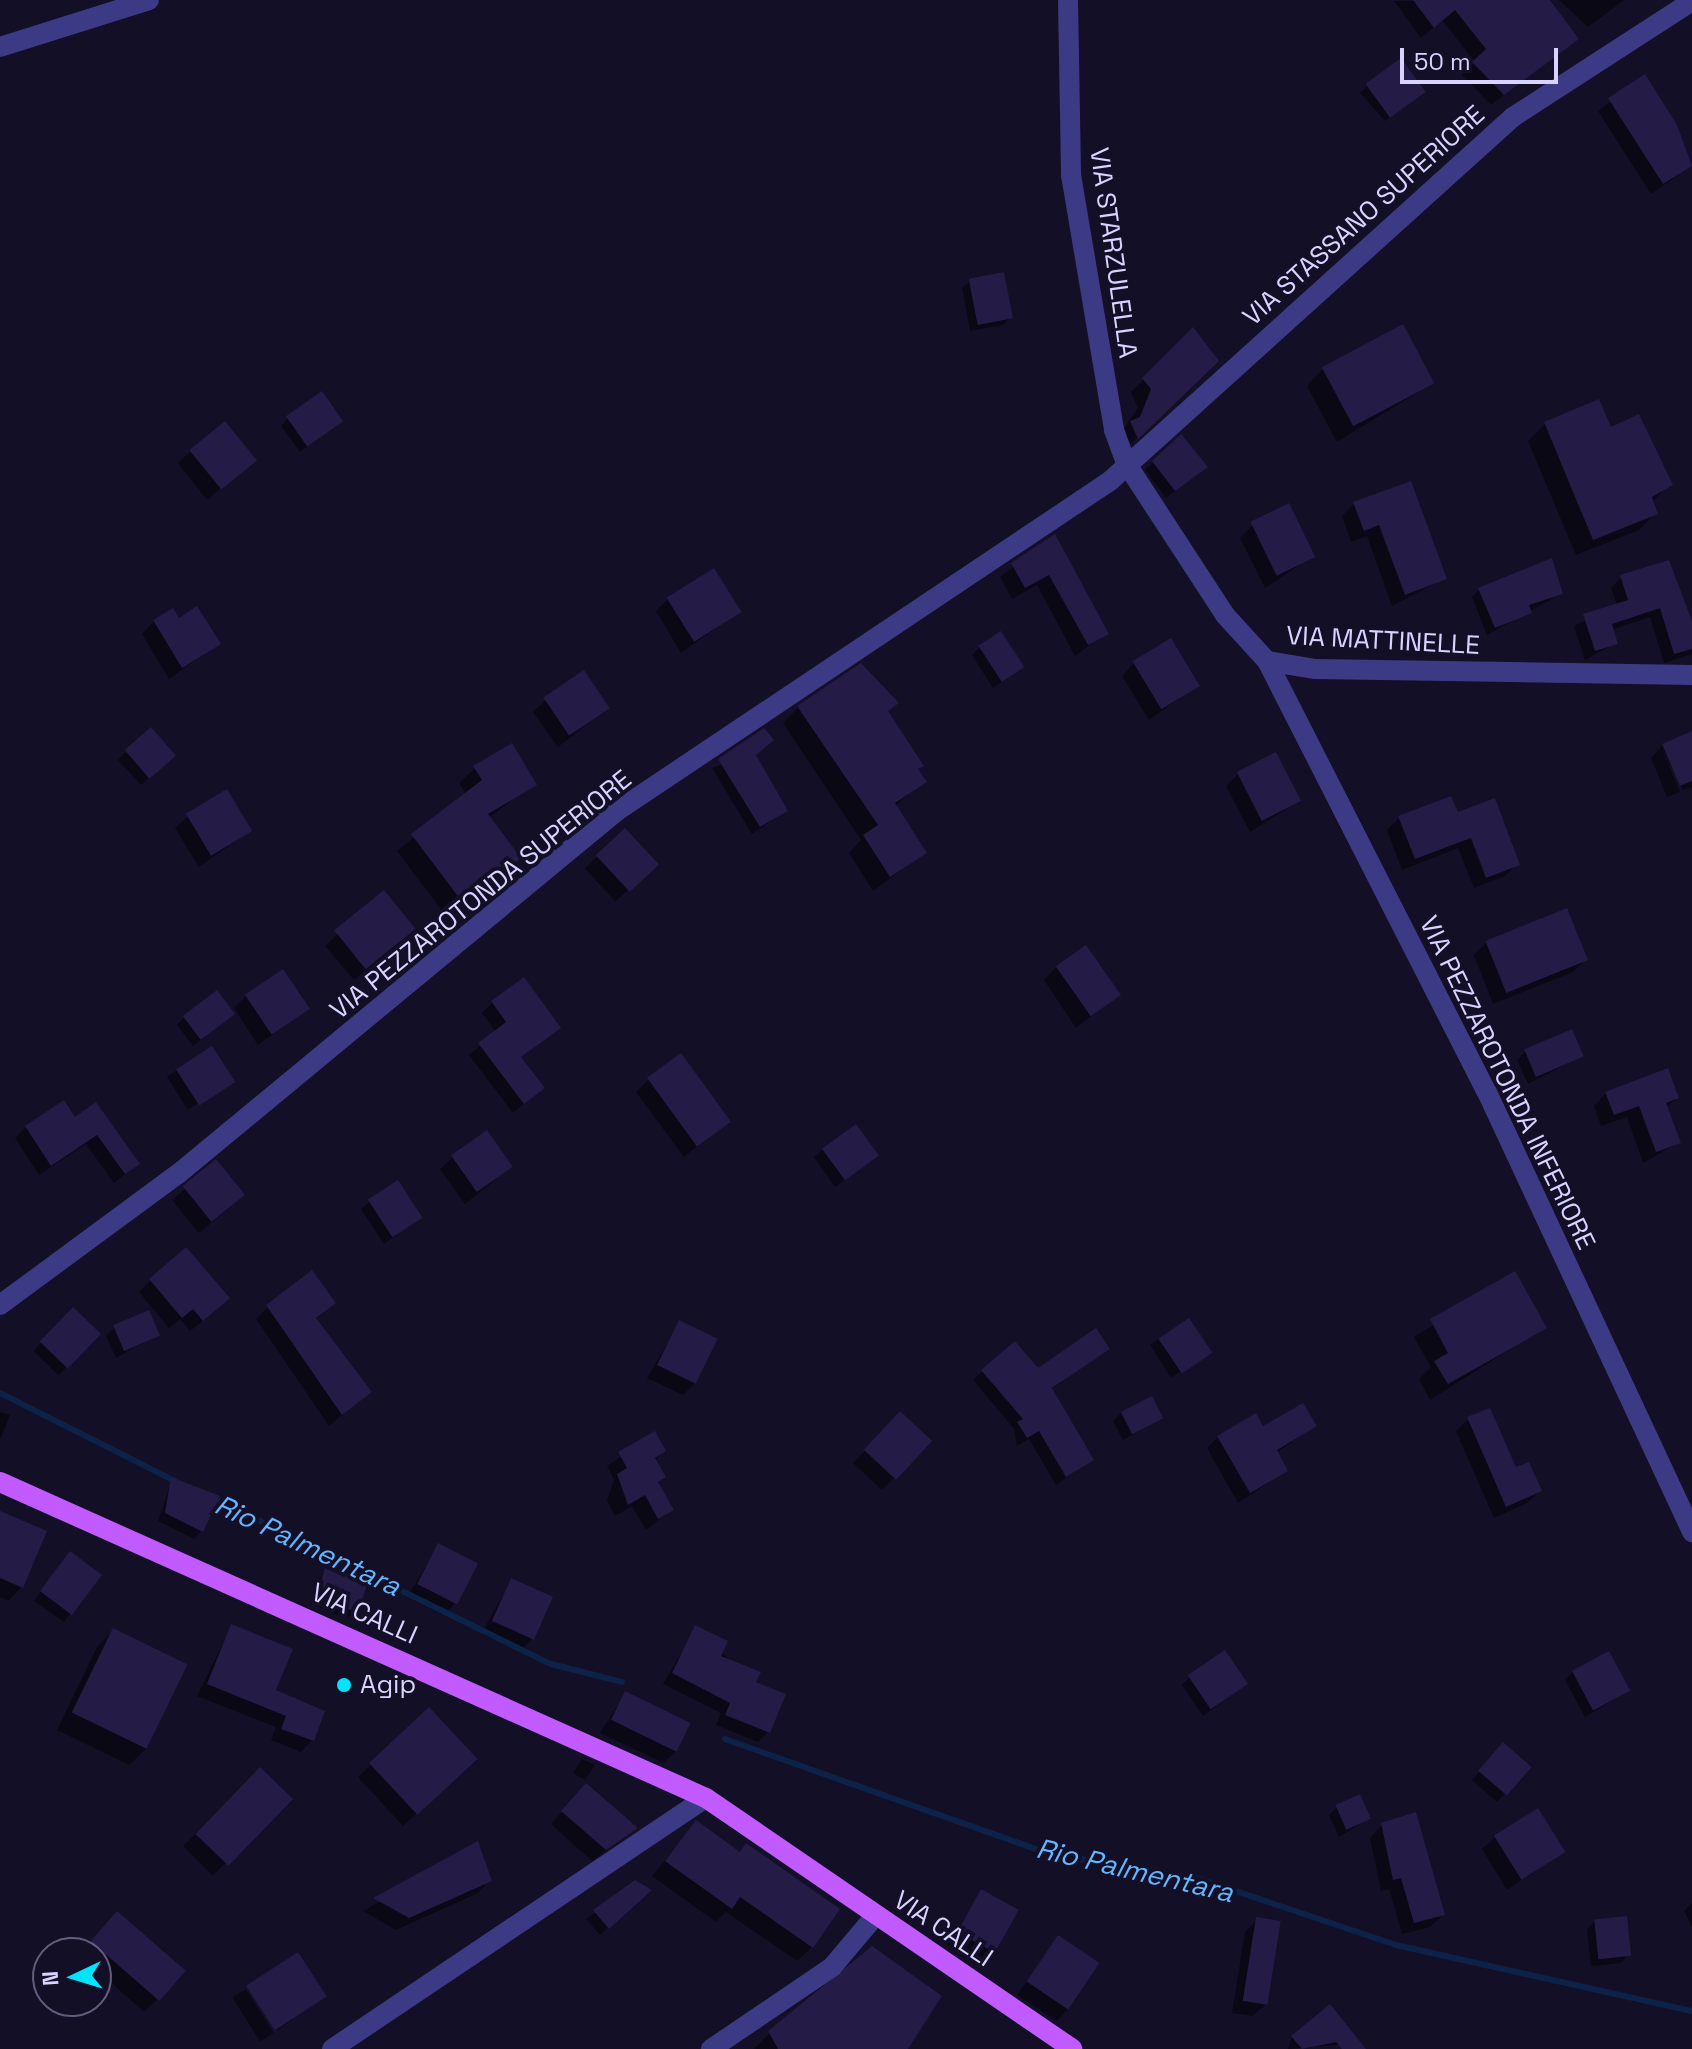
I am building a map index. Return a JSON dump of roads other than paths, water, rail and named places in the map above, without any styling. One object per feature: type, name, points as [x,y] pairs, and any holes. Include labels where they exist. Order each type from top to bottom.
[{"type":"main road","name":"VIA CALLI","points":[[0,1482],[706,1798],[1072,2049]]},
{"type":"street","points":[[0,47],[149,0]]},
{"type":"street","name":"VIA STARZULELLA","points":[[1068,0],[1071,175],[1114,430],[1126,463]]},
{"type":"street","name":"VIA STASSANO SUPERIORE","points":[[1126,463],[1513,117],[1692,1]]},
{"type":"street","name":"VIA MATTINELLE","points":[[1126,463],[1225,615],[1267,661],[1315,669],[1692,675]]},
{"type":"street","name":"VIA PEZZAROTONDA SUPERIORE","points":[[0,1305],[178,1174],[617,811],[1110,481],[1126,463]]},
{"type":"street","name":"VIA PEZZAROTONDA INFERIORE","points":[[1267,661],[1486,1090],[1692,1532]]},
{"type":"street","points":[[332,2049],[706,1798]]},
{"type":"street","points":[[711,2049],[832,1967],[876,1915]]},
{"type":"waterway","name":"Rio Palmentara","points":[[0,1393],[175,1481]]},
{"type":"waterway","name":"Rio Palmentara","points":[[211,1497],[551,1664],[622,1682]]},
{"type":"waterway","name":"Rio Palmentara","points":[[725,1739],[1049,1854],[1200,1879],[1396,1945],[1692,2011]]},
{"type":"place","name":"Agip","points":[[344,1685]]}]
